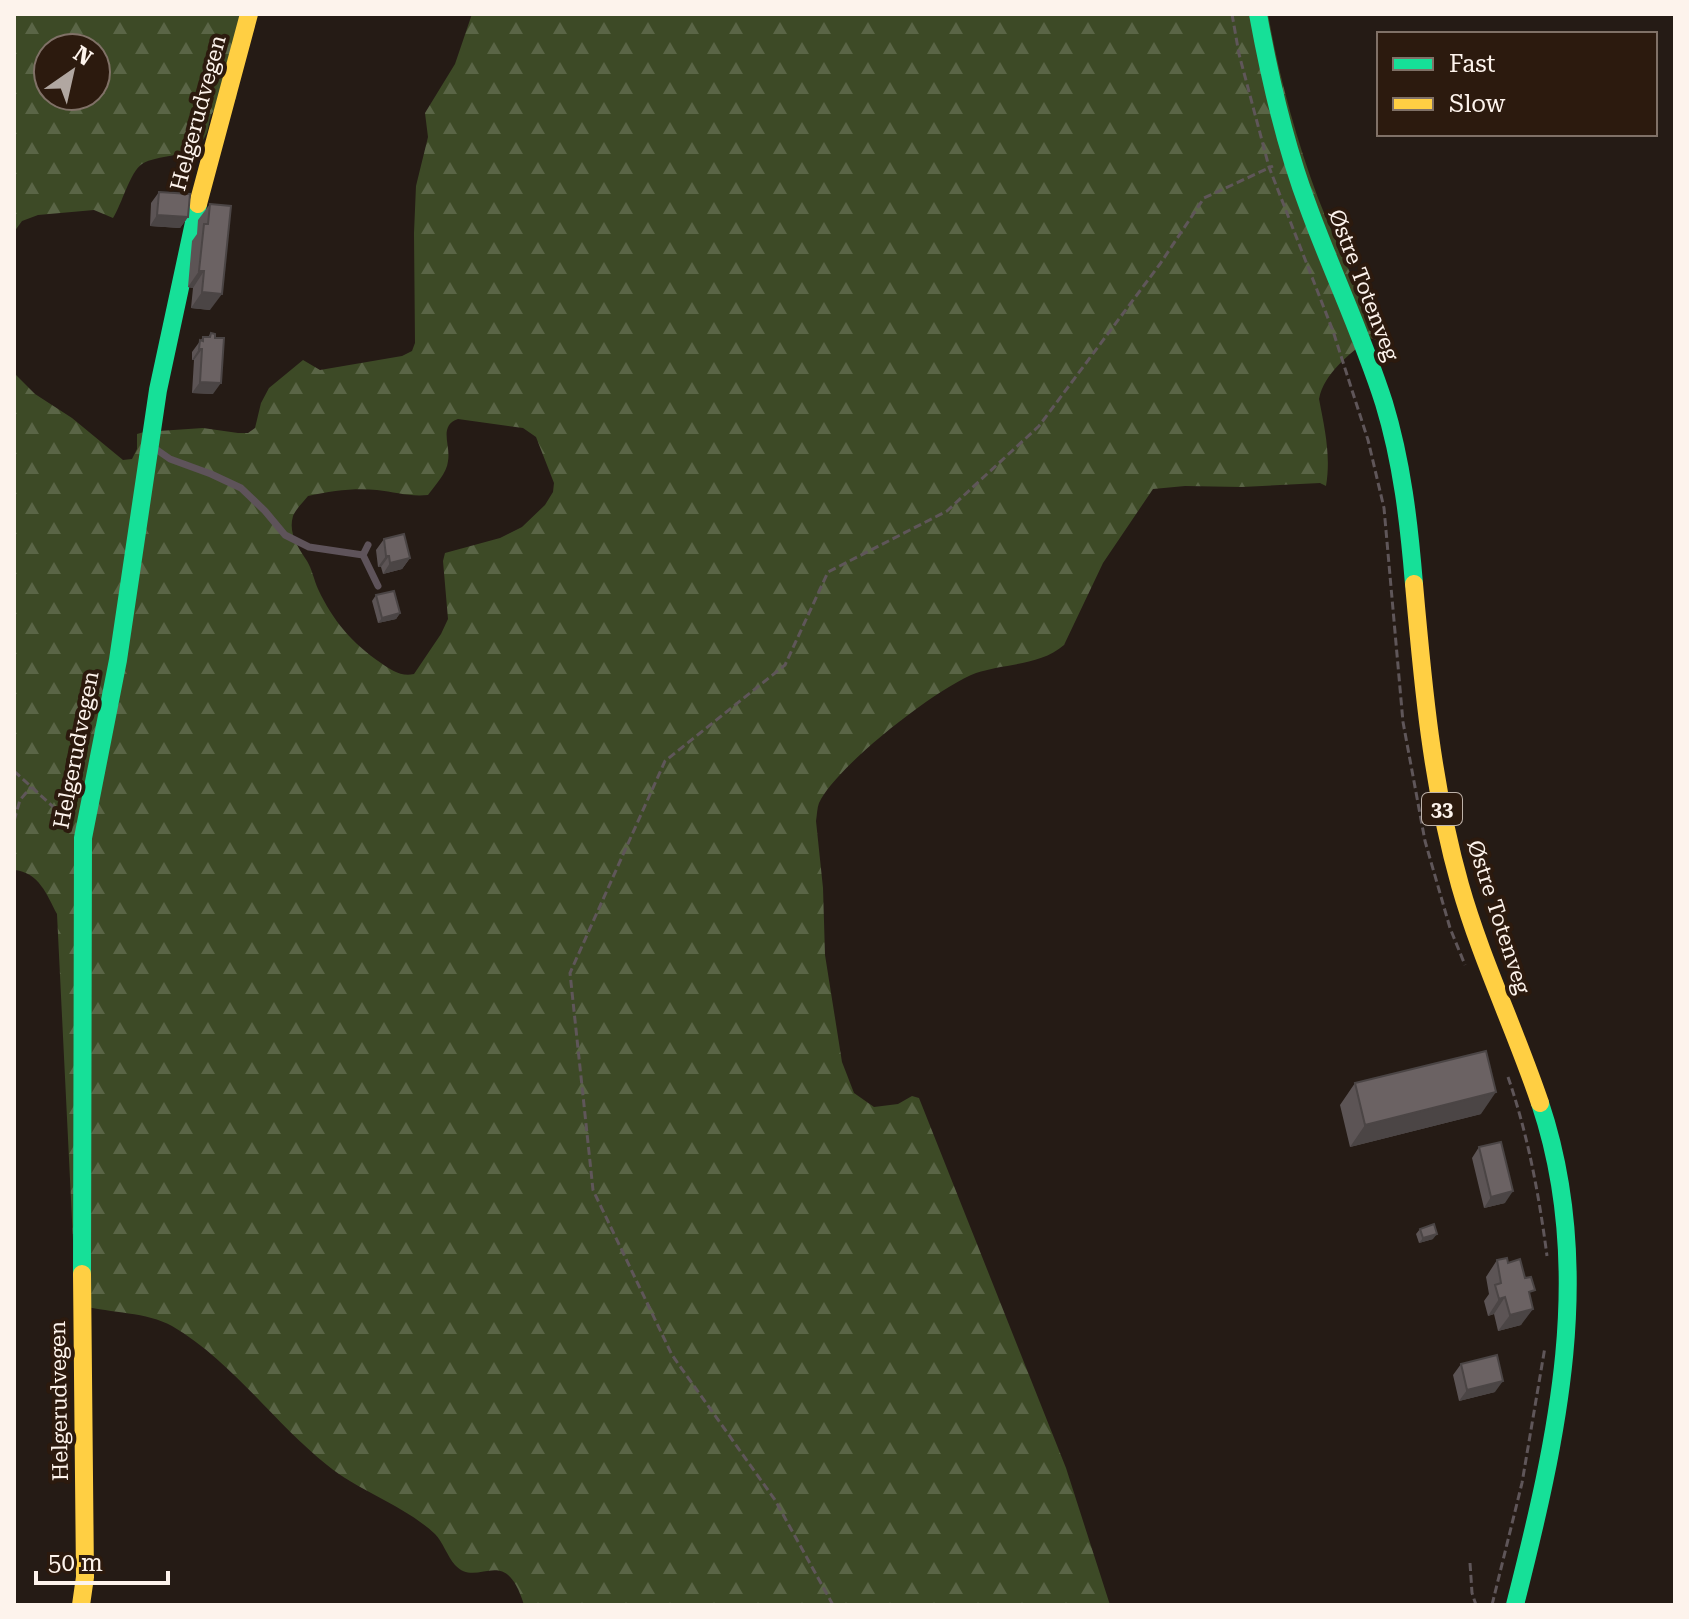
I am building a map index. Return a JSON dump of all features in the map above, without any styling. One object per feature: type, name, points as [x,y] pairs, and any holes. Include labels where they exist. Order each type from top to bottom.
[{"type":"main road","name":"Helgerudvegen","points":[[81,1605],[85,1577],[83,838],[118,664],[149,443],[196,210],[249,14]]},
{"type":"main road","name":"Østre Totenveg","points":[[1258,14],[1275,102],[1292,160],[1319,237],[1349,307],[1391,429],[1404,493],[1426,718],[1452,855],[1483,954],[1546,1121],[1563,1203],[1572,1279],[1570,1340],[1555,1440],[1515,1605]]},
{"type":"lane","points":[[149,443],[170,459],[241,488],[285,535],[309,547],[363,555]]},
{"type":"lane","points":[[363,555],[368,545]]},
{"type":"lane","points":[[363,555],[378,586]]},
{"type":"path","points":[[833,1605],[775,1500],[672,1355],[593,1190],[570,973],[665,761],[785,665],[828,572],[947,511],[1039,426],[1160,264],[1204,198],[1269,167],[1292,160]]},
{"type":"path","points":[[14,771],[61,814],[85,823]]},
{"type":"path","points":[[14,821],[20,800],[31,787]]},
{"type":"path","points":[[1470,1563],[1476,1605]]},
{"type":"green space","points":[[14,14],[247,14],[236,99],[212,113],[208,130],[200,144],[188,152],[142,164],[113,218],[94,210],[38,215],[22,221],[14,232]]},
{"type":"green space","points":[[472,14],[1268,14],[1277,61],[1310,176],[1377,340],[1369,338],[1346,357],[1332,372],[1322,390],[1319,399],[1328,453],[1326,486],[1320,483],[1153,489],[1103,563],[1064,645],[1044,657],[976,673],[914,711],[845,769],[819,803],[816,821],[823,888],[825,955],[842,1062],[854,1093],[874,1107],[898,1104],[912,1096],[919,1098],[1066,1468],[1110,1605],[524,1605],[517,1586],[508,1575],[491,1570],[464,1571],[455,1565],[438,1537],[423,1524],[327,1465],[194,1340],[162,1321],[83,1306],[76,1301],[57,914],[36,880],[14,870],[14,373],[35,394],[72,418],[123,460],[132,459],[137,449],[137,434],[144,432],[203,428],[248,433],[255,428],[261,403],[269,388],[303,360],[320,370],[402,356],[412,351],[415,343],[416,186],[428,137],[425,113],[455,64]],"holes":[[[458,419],[523,428],[536,437],[554,483],[553,492],[545,505],[522,527],[500,538],[445,553],[448,619],[414,674],[405,675],[392,670],[352,639],[330,611],[295,540],[292,528],[294,513],[308,496],[334,491],[368,489],[428,495],[447,465],[448,426]]]},
{"type":"building","points":[[159,192],[190,194],[188,217],[157,215]]},
{"type":"building","points":[[210,204],[231,206],[222,294],[202,292],[204,271],[199,271],[204,224],[208,224]]},
{"type":"building","points":[[211,333],[215,334],[215,338],[224,338],[221,383],[200,382],[200,340],[210,337]]},
{"type":"building","points":[[404,534],[410,558],[390,563],[384,539]]},
{"type":"building","points":[[394,591],[400,613],[382,618],[376,595]]},
{"type":"building","points":[[1486,1051],[1496,1092],[1365,1125],[1355,1083]]},
{"type":"building","points":[[1501,1142],[1513,1191],[1491,1197],[1479,1147]]},
{"type":"building","points":[[1434,1224],[1437,1234],[1423,1238],[1420,1229]]},
{"type":"building","points":[[1507,1258],[1508,1263],[1520,1259],[1525,1278],[1531,1277],[1535,1290],[1529,1292],[1533,1309],[1510,1315],[1505,1297],[1499,1299],[1495,1285],[1501,1283],[1497,1260]]},
{"type":"building","points":[[1497,1355],[1503,1381],[1467,1390],[1461,1364]]},
{"type":"traffic: fast","points":[[1258,14],[1285,137],[1300,185],[1384,403],[1404,493],[1414,584]]},
{"type":"traffic: fast","points":[[82,1274],[83,838],[118,660],[158,390],[198,204]]},
{"type":"traffic: fast","points":[[1515,1605],[1556,1417],[1568,1291],[1566,1229],[1557,1166],[1540,1103]]},
{"type":"traffic: slow","points":[[198,204],[249,14]]},
{"type":"traffic: slow","points":[[1414,584],[1430,736],[1450,848],[1478,940],[1540,1103]]},
{"type":"traffic: slow","points":[[81,1605],[85,1577],[82,1274]]}]
